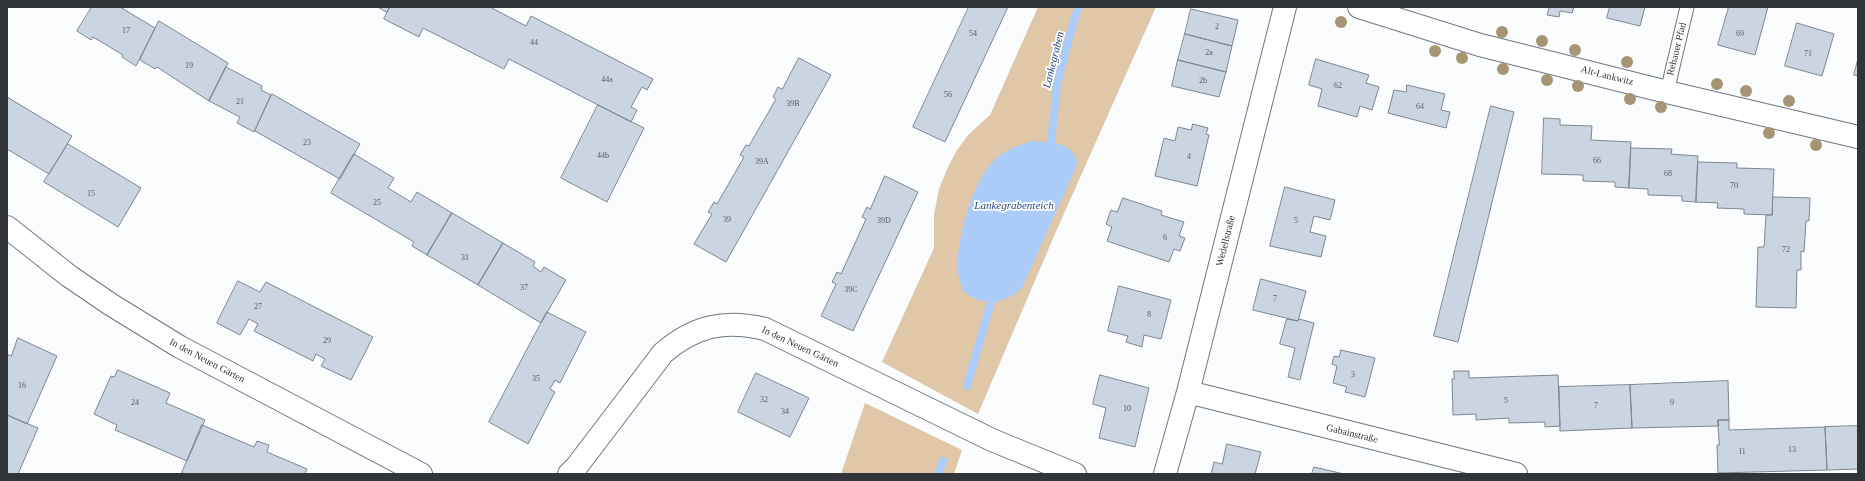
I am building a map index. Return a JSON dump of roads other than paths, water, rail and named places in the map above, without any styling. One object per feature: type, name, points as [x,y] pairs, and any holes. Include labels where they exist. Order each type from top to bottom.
[{"type":"street","name":"Wedellstraße","points":[[1166,474],[1285,7]]},
{"type":"street","name":"Alt-Lankwitz","points":[[1359,7],[1480,45],[1667,92],[1858,137]]},
{"type":"street","name":"In den Neuen Gärten","points":[[7,227],[69,276],[110,304],[180,347],[421,474]]},
{"type":"street","name":"In den Neuen Gärten","points":[[569,474],[577,466],[663,353],[676,341],[686,336],[709,326],[729,324],[747,325],[765,329],[992,440],[1075,474]]},
{"type":"street","name":"Gabainstraße","points":[[1188,392],[1516,474]]},
{"type":"lane","name":"Rehauer Pfad","points":[[1667,92],[1687,7]]},
{"type":"water","name":"Lankegrabenteich","points":[[1032,141],[1060,144],[1071,151],[1078,163],[1022,288],[1015,294],[1000,301],[992,302],[977,299],[962,290],[958,272],[960,244],[968,210],[974,193],[990,165],[999,156],[1007,151]]},
{"type":"waterway","name":"Lankegraben","points":[[1051,143],[1057,84],[1075,16],[1079,7]]},
{"type":"waterway","name":"Lankegraben","points":[[967,386],[991,302]]},
{"type":"waterway","name":"Lankegraben","points":[[938,474],[943,461]]}]
